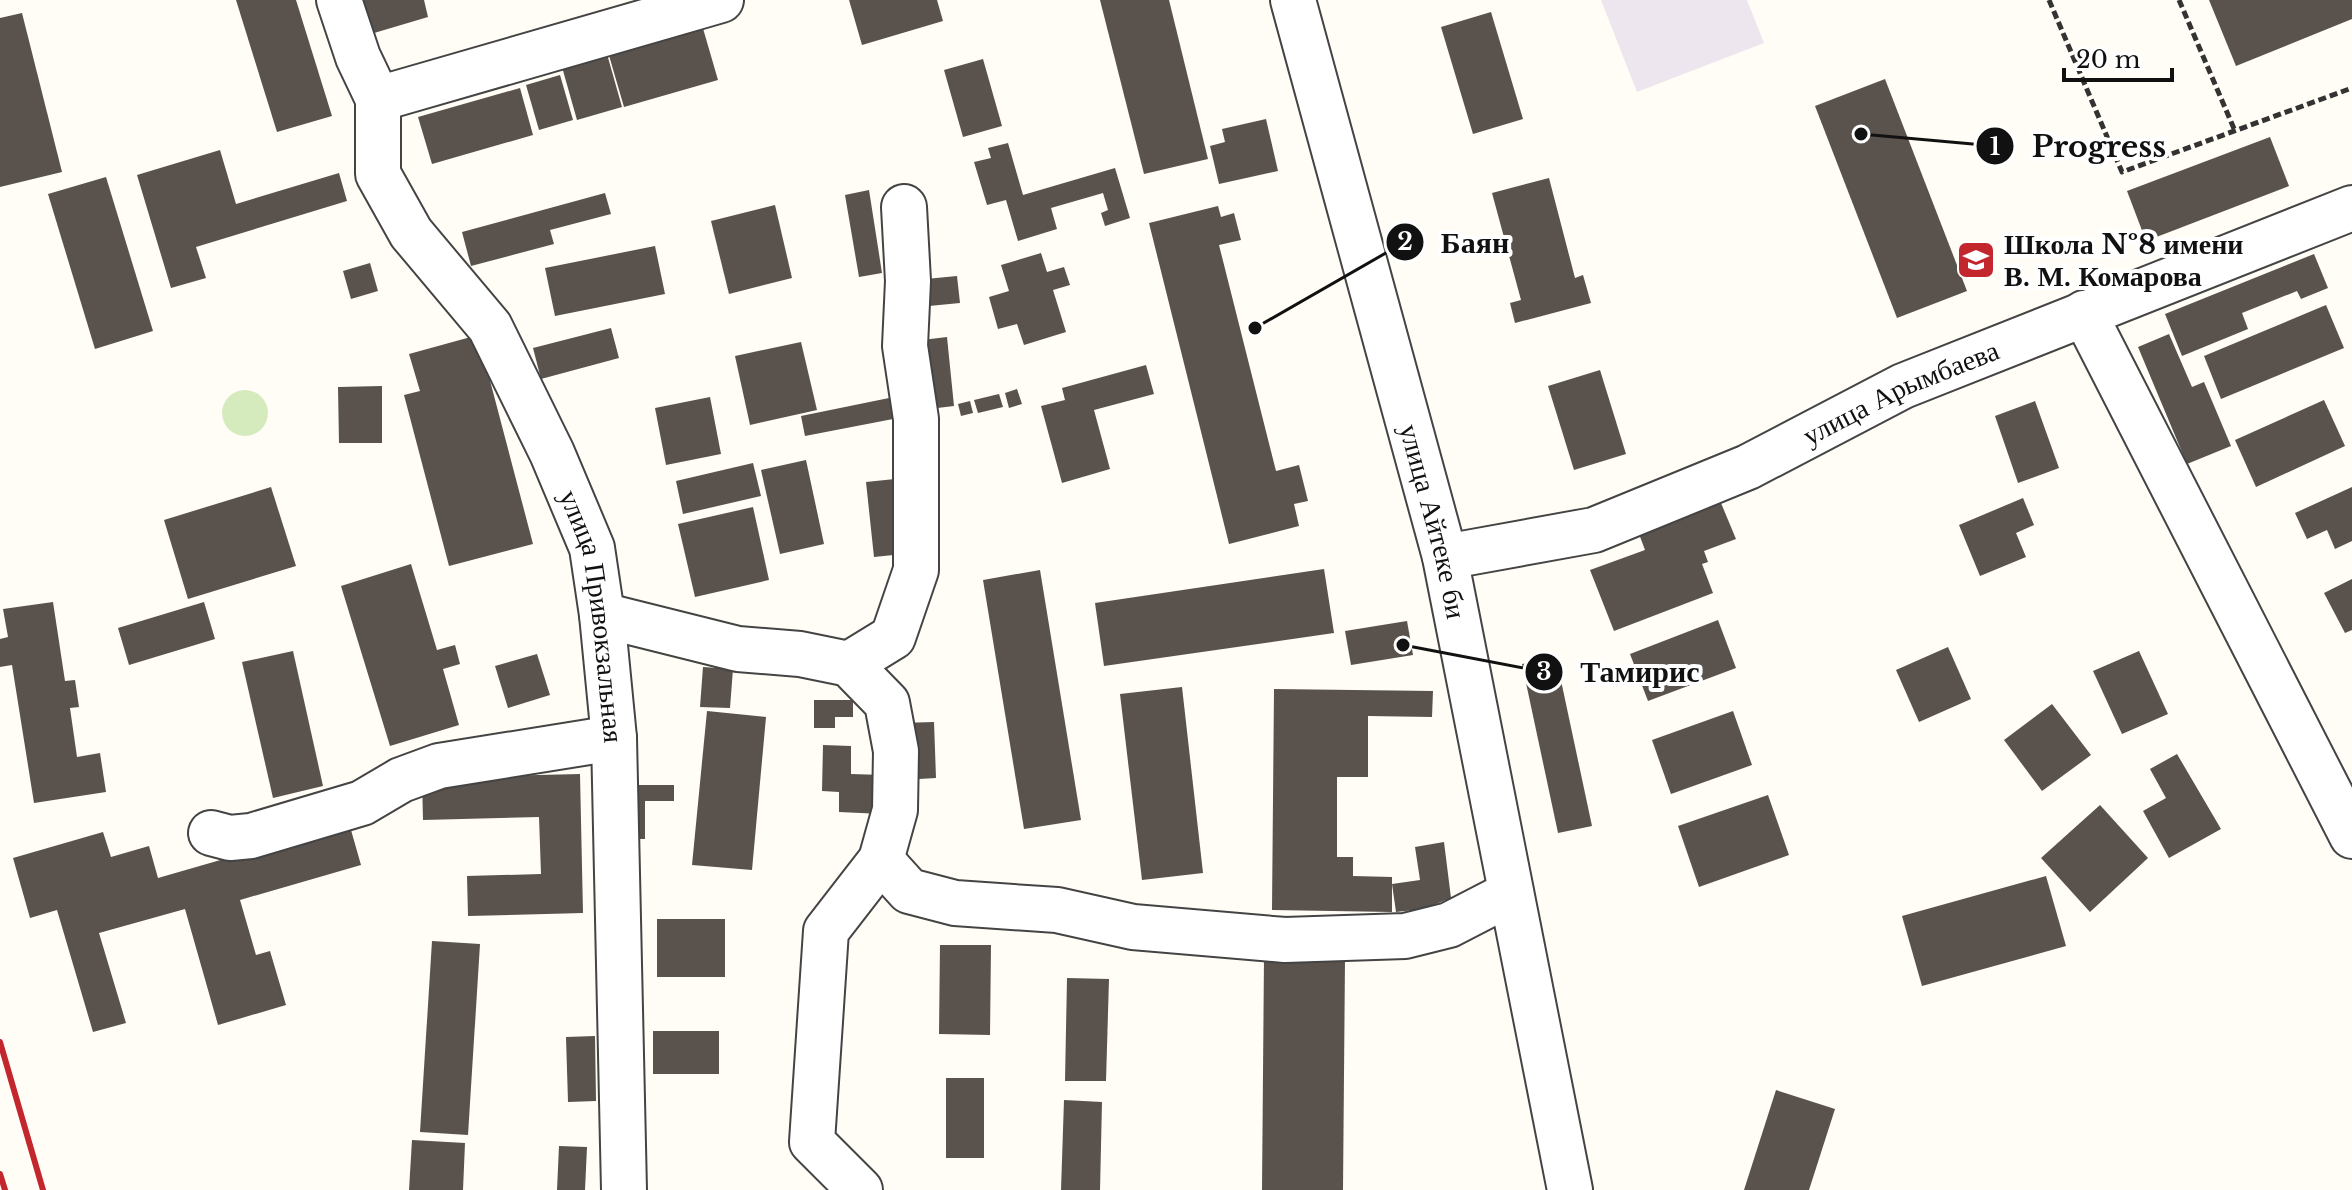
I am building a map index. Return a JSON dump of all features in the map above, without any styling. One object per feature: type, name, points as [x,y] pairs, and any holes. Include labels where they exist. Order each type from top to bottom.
[{"type":"street","name":"улица Привокзальная","points":[[339,0],[358,57],[378,99],[378,174],[411,233],[490,327],[552,453],[592,548],[614,738],[624,1190]]},
{"type":"street","points":[[378,99],[721,0]]},
{"type":"street","name":"улица Айтеке би","points":[[1293,0],[1445,557],[1570,1190]]},
{"type":"street","points":[[849,664],[893,637],[916,570],[916,419],[905,346],[908,281],[904,207]]},
{"type":"street","name":"улица Арымбаева","points":[[1445,557],[1594,530],[1748,467],[1903,386],[2352,208]]},
{"type":"street","points":[[2084,313],[2352,836]]},
{"type":"street","points":[[602,615],[738,649],[800,654],[849,664],[887,703],[896,751],[895,810],[881,860],[826,931],[812,1142],[860,1190]]},
{"type":"street","points":[[211,833],[230,838],[251,836],[362,803],[401,780],[439,766],[614,738]]},
{"type":"street","points":[[881,860],[909,891],[955,903],[1057,910],[1133,927],[1285,940],[1405,936],[1449,925],[1511,893]]},
{"type":"path","points":[[2049,0],[2122,172],[2352,88]]},
{"type":"path","points":[[2179,0],[2235,131]]},
{"type":"shaded area","points":[[1601,0],[1747,0],[1764,43],[1637,92]]},
{"type":"green space","points":[[245,390],[262,396],[268,413],[262,430],[245,436],[228,430],[222,413],[228,396]]},
{"type":"building","points":[[236,0],[296,0],[332,116],[277,132]]},
{"type":"building","points":[[354,0],[424,0],[428,17],[364,36]]},
{"type":"building","points":[[849,0],[937,0],[943,21],[862,45]]},
{"type":"building","points":[[1100,0],[1169,0],[1208,159],[1144,174]]},
{"type":"building","points":[[2209,0],[2352,0],[2352,19],[2236,66]]},
{"type":"building","points":[[1491,12],[1523,119],[1473,134],[1441,27]]},
{"type":"building","points":[[22,13],[62,172],[0,187],[0,18]]},
{"type":"building","points":[[702,25],[718,80],[624,107],[608,52]]},
{"type":"building","points":[[607,54],[622,107],[577,120],[562,67]]},
{"type":"building","points":[[983,59],[1002,126],[963,137],[944,70]]},
{"type":"building","points":[[560,75],[573,120],[539,130],[526,85]]},
{"type":"building","points":[[1885,79],[1967,291],[1897,318],[1815,106]]},
{"type":"building","points":[[520,88],[533,135],[432,164],[418,117]]},
{"type":"building","points":[[1266,119],[1278,171],[1219,184],[1210,146],[1225,142],[1222,129]]},
{"type":"building","points":[[2270,137],[2289,186],[2146,241],[2127,191]]},
{"type":"building","points":[[1008,143],[1023,195],[1115,168],[1130,218],[1105,226],[1101,213],[1108,210],[1103,193],[1051,208],[1057,229],[1018,241],[1006,200],[987,205],[974,162],[991,158],[988,148]]},
{"type":"building","points":[[220,150],[236,204],[339,173],[347,201],[196,247],[206,278],[171,288],[137,175]]},
{"type":"building","points":[[106,177],[153,331],[95,349],[48,194]]},
{"type":"building","points":[[1549,178],[1575,278],[1583,275],[1591,303],[1515,323],[1510,303],[1521,300],[1492,193]]},
{"type":"building","points":[[869,190],[882,273],[859,277],[845,195]]},
{"type":"building","points":[[605,193],[611,214],[550,230],[554,244],[471,266],[462,232]]},
{"type":"building","points":[[775,205],[792,278],[729,294],[711,221]]},
{"type":"building","points":[[1218,206],[1221,217],[1234,213],[1241,240],[1219,245],[1276,471],[1299,465],[1308,501],[1294,504],[1299,526],[1229,544],[1149,223]]},
{"type":"building","points":[[655,246],[665,294],[555,316],[545,268]]},
{"type":"building","points":[[1041,253],[1047,272],[1064,267],[1070,285],[1053,290],[1066,332],[1024,345],[1017,324],[998,329],[989,297],[1009,291],[1001,265]]},
{"type":"building","points":[[2314,254],[2328,288],[2301,299],[2297,291],[2242,313],[2248,329],[2182,356],[2165,314]]},
{"type":"building","points":[[370,263],[378,291],[351,299],[343,271]]},
{"type":"building","points":[[957,276],[960,303],[929,306],[926,279]]},
{"type":"building","points":[[2326,305],[2344,348],[2221,399],[2204,356]]},
{"type":"building","points":[[611,328],[619,358],[541,379],[533,348]]},
{"type":"building","points":[[2169,334],[2192,387],[2204,382],[2231,446],[2187,464],[2138,347]]},
{"type":"building","points":[[478,335],[533,544],[449,566],[404,395],[420,391],[409,354]]},
{"type":"building","points":[[947,337],[954,406],[929,409],[922,340]]},
{"type":"building","points":[[801,342],[817,410],[750,425],[735,356]]},
{"type":"building","points":[[1146,365],[1154,394],[1094,410],[1110,469],[1062,483],[1041,406],[1065,400],[1062,388]]},
{"type":"building","points":[[1600,370],[1626,454],[1574,470],[1548,386]]},
{"type":"building","points":[[382,386],[382,443],[339,443],[338,387]]},
{"type":"building","points":[[1017,389],[1022,404],[1009,408],[1005,393]]},
{"type":"building","points":[[999,394],[1003,407],[978,413],[974,400]]},
{"type":"building","points":[[710,397],[721,454],[666,465],[655,408]]},
{"type":"building","points":[[889,398],[893,419],[805,436],[801,416]]},
{"type":"building","points":[[2324,400],[2345,446],[2256,487],[2235,440]]},
{"type":"building","points":[[970,401],[973,413],[961,416],[958,404]]},
{"type":"building","points":[[2035,401],[2059,468],[2018,483],[1995,416]]},
{"type":"building","points":[[806,460],[824,544],[780,554],[761,470]]},
{"type":"building","points":[[753,463],[761,496],[683,514],[676,481]]},
{"type":"building","points":[[895,479],[903,554],[874,557],[866,482]]},
{"type":"building","points":[[271,487],[296,566],[188,599],[164,520]]},
{"type":"building","points":[[2352,487],[2352,541],[2335,549],[2327,530],[2307,539],[2295,513]]},
{"type":"building","points":[[2023,498],[2034,525],[2016,533],[2026,557],[1980,576],[1959,525]]},
{"type":"building","points":[[1721,503],[1736,539],[1704,551],[1708,562],[1702,564],[1713,593],[1614,631],[1590,570],[1645,550],[1639,534]]},
{"type":"building","points":[[753,507],[769,580],[695,597],[678,524]]},
{"type":"building","points":[[411,564],[437,650],[455,645],[460,664],[443,669],[459,725],[390,746],[341,586]]},
{"type":"building","points":[[1324,569],[1334,633],[1104,666],[1095,603]]},
{"type":"building","points":[[1040,570],[1081,820],[1024,829],[983,580]]},
{"type":"building","points":[[2352,579],[2352,630],[2345,633],[2324,593]]},
{"type":"building","points":[[53,602],[65,681],[75,680],[79,707],[70,708],[77,757],[100,753],[106,792],[34,803],[12,665],[0,667],[0,639],[8,637],[3,609]]},
{"type":"building","points":[[204,602],[215,639],[129,665],[118,628]]},
{"type":"building","points":[[1718,620],[1736,668],[1648,701],[1630,654]]},
{"type":"building","points":[[1407,621],[1413,655],[1351,665],[1345,631]]},
{"type":"building","points":[[1948,647],[1971,699],[1919,722],[1896,670]]},
{"type":"building","points":[[293,651],[323,786],[273,798],[242,662]]},
{"type":"building","points":[[2139,651],[2168,714],[2122,734],[2093,671]]},
{"type":"building","points":[[537,654],[550,695],[508,708],[495,666]]},
{"type":"building","points":[[1556,657],[1592,826],[1558,833],[1522,664]]},
{"type":"building","points":[[703,667],[733,669],[730,708],[700,707]]},
{"type":"building","points":[[1182,687],[1203,873],[1142,880],[1120,694]]},
{"type":"building","points":[[1274,689],[1433,691],[1432,717],[1368,716],[1368,777],[1337,777],[1337,857],[1353,857],[1353,876],[1392,877],[1392,912],[1272,910]]},
{"type":"building","points":[[814,700],[853,700],[853,717],[835,717],[835,728],[814,728]]},
{"type":"building","points":[[2052,704],[2091,755],[2042,791],[2004,740]]},
{"type":"building","points":[[707,711],[766,717],[752,870],[692,865]]},
{"type":"building","points":[[1733,711],[1752,765],[1671,794],[1652,740]]},
{"type":"building","points":[[934,722],[936,778],[902,780],[900,723]]},
{"type":"building","points":[[823,745],[851,746],[851,774],[883,775],[882,814],[839,812],[839,792],[822,791]]},
{"type":"building","points":[[2177,754],[2221,829],[2169,858],[2143,811],[2166,798],[2150,769]]},
{"type":"building","points":[[580,774],[583,913],[468,916],[467,876],[541,874],[539,817],[423,820],[422,778]]},
{"type":"building","points":[[628,785],[674,785],[674,801],[645,801],[645,839],[628,839]]},
{"type":"building","points":[[1768,795],[1789,855],[1699,887],[1678,826]]},
{"type":"building","points":[[2100,805],[2148,858],[2090,912],[2041,858]]},
{"type":"building","points":[[349,823],[361,865],[240,900],[256,955],[270,951],[286,1005],[218,1025],[185,909],[99,933],[126,1023],[93,1032],[57,910],[30,918],[13,858],[103,832],[111,857],[149,846],[158,878]]},
{"type":"building","points":[[1444,842],[1451,898],[1423,909],[1396,912],[1392,884],[1420,880],[1415,847]]},
{"type":"building","points":[[2046,876],[2066,946],[1922,986],[1902,916]]},
{"type":"building","points":[[657,919],[725,919],[725,977],[657,977]]},
{"type":"building","points":[[432,941],[480,944],[468,1135],[420,1132]]},
{"type":"building","points":[[940,945],[991,945],[990,1035],[939,1034]]},
{"type":"building","points":[[1264,958],[1345,959],[1343,1190],[1262,1190]]},
{"type":"building","points":[[1067,978],[1109,979],[1106,1081],[1065,1081]]},
{"type":"building","points":[[653,1031],[719,1031],[719,1074],[653,1074]]},
{"type":"building","points":[[595,1036],[596,1101],[568,1102],[566,1037]]},
{"type":"building","points":[[946,1078],[984,1078],[984,1158],[946,1158]]},
{"type":"building","points":[[1776,1090],[1835,1109],[1809,1190],[1744,1190]]},
{"type":"building","points":[[1064,1100],[1102,1102],[1100,1190],[1061,1190]]},
{"type":"building","points":[[412,1140],[465,1143],[463,1190],[409,1190]]},
{"type":"building","points":[[559,1146],[587,1147],[585,1190],[557,1190]]},
{"type":"railway","points":[[0,1042],[43,1190]]},
{"type":"railway","points":[[0,1174],[5,1190]]},
{"type":"place","name":"Progress","points":[[1861,134]]},
{"type":"place","name":"Школа №8 имени В. М. Комарова","points":[[1976,260]]},
{"type":"place","name":"Баян","points":[[1255,328]]},
{"type":"place","name":"Тамирис","points":[[1403,645]]}]
